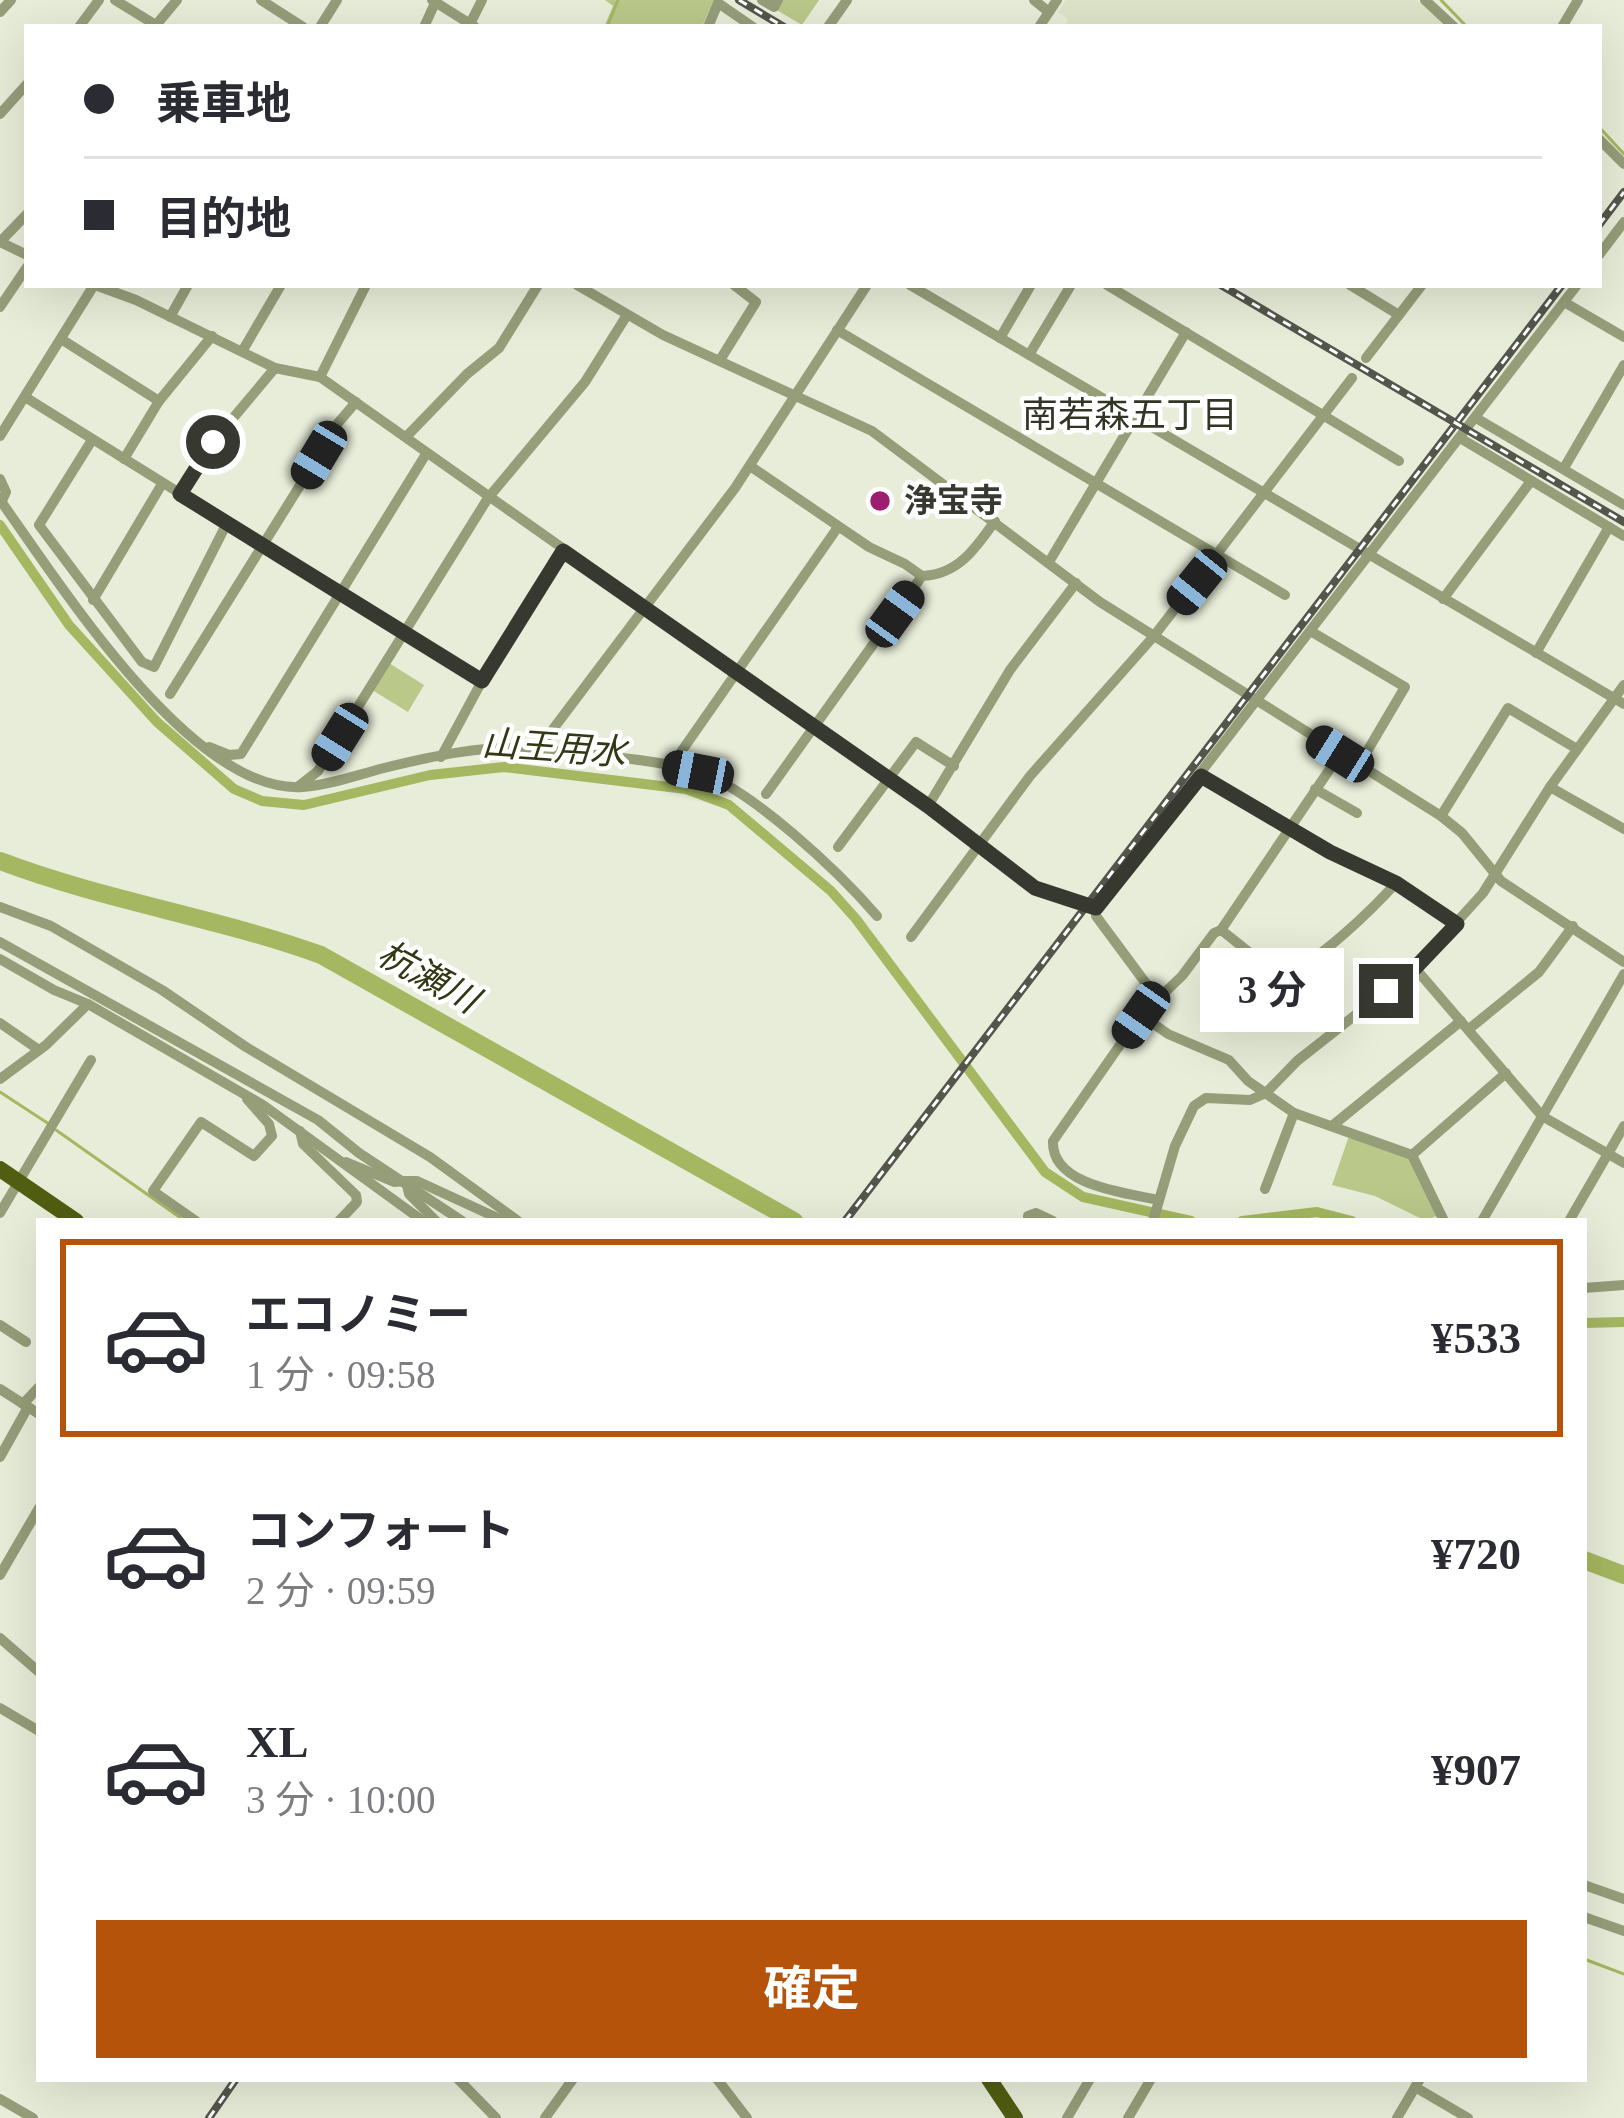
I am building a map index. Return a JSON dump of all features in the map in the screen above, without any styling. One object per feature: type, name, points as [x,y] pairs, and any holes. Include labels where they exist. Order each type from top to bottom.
[{"type":"main road","points":[[0,1169],[72,1218]]},
{"type":"main road","points":[[992,2083],[1015,2118]]},
{"type":"street","points":[[0,12],[11,0]]},
{"type":"street","points":[[115,0],[155,24]]},
{"type":"street","points":[[261,0],[298,24]]},
{"type":"street","points":[[762,0],[774,7],[778,0]]},
{"type":"street","points":[[1034,0],[1049,12]]},
{"type":"street","points":[[1041,24],[1057,0]]},
{"type":"street","points":[[1425,0],[1451,24]]},
{"type":"street","points":[[433,1],[470,24]]},
{"type":"street","points":[[709,24],[718,3],[749,24]]},
{"type":"street","points":[[0,114],[24,88]]},
{"type":"street","points":[[1602,142],[1624,164]]},
{"type":"street","points":[[0,242],[24,217]]},
{"type":"street","points":[[1602,251],[1624,222]]},
{"type":"street","points":[[0,308],[24,272]]},
{"type":"street","points":[[0,436],[93,288]]},
{"type":"street","points":[[102,288],[275,368],[320,377],[928,806],[1035,888],[1096,908]]},
{"type":"street","points":[[170,316],[186,288]]},
{"type":"street","points":[[243,350],[279,288]]},
{"type":"street","points":[[320,377],[364,288]]},
{"type":"street","points":[[406,437],[499,348],[536,288]]},
{"type":"street","points":[[582,288],[627,315],[872,431],[1154,636],[1441,816],[1462,833],[1495,874],[1624,962]]},
{"type":"street","points":[[720,360],[756,302],[738,288]]},
{"type":"street","points":[[538,749],[750,466],[865,288]]},
{"type":"street","points":[[915,288],[1620,702]]},
{"type":"street","points":[[1000,338],[1029,288]]},
{"type":"street","points":[[1029,355],[1070,288]]},
{"type":"street","points":[[1112,288],[1399,460]]},
{"type":"street","points":[[1355,288],[1399,315]]},
{"type":"street","points":[[1366,358],[1420,288]]},
{"type":"street","points":[[1160,1001],[1096,916],[1096,908],[1574,288]]},
{"type":"street","points":[[1564,302],[1624,337]]},
{"type":"street","points":[[296,787],[318,771],[488,498],[585,382],[627,315]]},
{"type":"street","points":[[837,330],[1285,595]]},
{"type":"street","points":[[1049,562],[1186,332]]},
{"type":"street","points":[[124,459],[160,401],[212,336]]},
{"type":"street","points":[[61,339],[160,401]]},
{"type":"street","points":[[1564,468],[1624,365]]},
{"type":"street","points":[[180,494],[213,442],[275,368]]},
{"type":"street","points":[[910,937],[1044,758],[1154,636],[1352,378]]},
{"type":"street","points":[[25,398],[482,681]]},
{"type":"street","points":[[170,694],[319,455],[314,451],[356,402]]},
{"type":"street","points":[[1476,418],[1624,505]]},
{"type":"street","points":[[1460,438],[1624,536]]},
{"type":"street","points":[[92,440],[39,525],[142,662],[154,667],[226,524]]},
{"type":"street","points":[[194,740],[229,755],[241,754],[426,454]]},
{"type":"street","points":[[750,466],[838,527],[922,576],[939,576],[969,556],[995,521]]},
{"type":"street","points":[[0,479],[6,492],[1,502],[103,641],[194,740],[260,783],[296,787],[516,747],[698,772],[753,802],[855,890],[877,916]]},
{"type":"street","points":[[1443,598],[1531,481]]},
{"type":"street","points":[[93,600],[162,484]]},
{"type":"street","points":[[680,752],[838,527]]},
{"type":"street","points":[[1536,653],[1609,527]]},
{"type":"street","points":[[441,757],[563,551]]},
{"type":"street","points":[[766,794],[922,576]]},
{"type":"street","points":[[928,806],[1010,670],[1076,583]]},
{"type":"street","points":[[1312,632],[1405,687],[1359,765]]},
{"type":"street","points":[[1154,1218],[1175,1146],[1194,1106],[1206,1097],[1250,1100],[1266,1093],[1298,1061],[1415,968],[1495,874],[1576,749],[1620,702],[1624,685]]},
{"type":"street","points":[[1441,816],[1508,708],[1576,749]]},
{"type":"street","points":[[838,847],[916,742],[954,766]]},
{"type":"street","points":[[1158,1203],[1081,1179],[1061,1165],[1052,1150],[1053,1141],[1141,1015],[1160,1001],[1221,930],[1340,754]]},
{"type":"street","points":[[1201,776],[1287,828],[1396,883],[1457,924]]},
{"type":"street","points":[[1550,788],[1624,830]]},
{"type":"street","points":[[1315,789],[1357,813]]},
{"type":"street","points":[[1221,930],[1278,968],[1294,968],[1333,944],[1396,883]]},
{"type":"street","points":[[0,908],[51,926],[162,990],[262,1057],[430,1157],[514,1218]]},
{"type":"street","points":[[1332,1126],[1539,972],[1574,926]]},
{"type":"street","points":[[0,942],[318,1120],[358,1153],[458,1218]]},
{"type":"street","points":[[0,959],[245,1095],[419,1218]]},
{"type":"street","points":[[1415,968],[1542,1116],[1624,1163]]},
{"type":"street","points":[[1484,1218],[1624,974]]},
{"type":"street","points":[[0,1078],[39,1050],[88,1004]]},
{"type":"street","points":[[1141,1015],[1168,1034],[1229,1060],[1294,1113],[1412,1155],[1443,1218]]},
{"type":"street","points":[[0,1023],[39,1050]]},
{"type":"street","points":[[0,1214],[91,1060]]},
{"type":"street","points":[[1412,1155],[1506,1073]]},
{"type":"street","points":[[192,1218],[153,1191],[201,1122],[254,1156],[272,1136],[269,1124],[245,1095]]},
{"type":"street","points":[[1265,1189],[1294,1113]]},
{"type":"street","points":[[1571,1218],[1624,1126]]},
{"type":"street","points":[[300,1131],[303,1144],[356,1195],[357,1202],[342,1218]]},
{"type":"street","points":[[342,1162],[353,1162],[394,1182],[417,1181],[497,1218]]},
{"type":"street","points":[[406,1181],[410,1194],[433,1218]]},
{"type":"street","points":[[1587,1288],[1624,1286]]},
{"type":"street","points":[[0,1324],[26,1342]]},
{"type":"street","points":[[0,1389],[30,1408],[0,1457]]},
{"type":"street","points":[[1,1571],[36,1513]]},
{"type":"street","points":[[0,1638],[36,1669]]},
{"type":"street","points":[[0,1708],[36,1729]]},
{"type":"street","points":[[1587,1886],[1624,1899]]},
{"type":"street","points":[[1587,1918],[1624,1931]]},
{"type":"street","points":[[461,2082],[496,2118]]},
{"type":"street","points":[[544,2118],[571,2082]]},
{"type":"street","points":[[720,2082],[747,2118]]},
{"type":"street","points":[[1067,2118],[1088,2082]]},
{"type":"street","points":[[1128,2118],[1148,2082]]},
{"type":"street","points":[[1397,2118],[1417,2083],[1468,2118]]},
{"type":"street","points":[[0,2099],[33,2118]]},
{"type":"shaded area","points":[[1066,0],[1417,0],[1445,24],[1067,24],[1068,19],[1058,12]]},
{"type":"green space","points":[[605,0],[714,0],[703,24],[605,24],[613,6]]},
{"type":"green space","points":[[781,0],[819,0],[803,24],[775,9]]},
{"type":"green space","points":[[389,663],[424,685],[408,712],[372,690]]},
{"type":"green space","points":[[1349,1136],[1410,1158],[1438,1215],[1420,1218],[1375,1196],[1332,1185]]},
{"type":"waterway","points":[[608,24],[618,0]]},
{"type":"waterway","points":[[1441,0],[1464,24]]},
{"type":"waterway","points":[[1602,130],[1624,154]]},
{"type":"waterway","name":"山王用水","points":[[0,525],[69,625],[157,722],[234,789],[262,801],[304,805],[430,775],[504,767],[686,789],[729,805],[831,891],[856,919],[1045,1172],[1083,1197],[1178,1218]]},
{"type":"waterway","name":"杭瀬川","points":[[0,861],[321,955],[789,1218]]},
{"type":"waterway","points":[[0,1092],[49,1124]]},
{"type":"waterway","points":[[56,1130],[181,1218]]},
{"type":"waterway","name":"山王用水","points":[[1267,1218],[1317,1212],[1340,1218]]},
{"type":"waterway","name":"山王用水","points":[[1587,1323],[1624,1322]]},
{"type":"waterway","name":"杭瀬川","points":[[1587,1561],[1624,1575]]},
{"type":"waterway","points":[[1587,1960],[1624,1974]]},
{"type":"railway","points":[[739,0],[779,24]]},
{"type":"railway","points":[[1602,221],[1624,192]]},
{"type":"railway","points":[[1226,288],[1624,522]]},
{"type":"railway","points":[[847,1218],[1560,288]]},
{"type":"railway","points":[[209,2118],[234,2082]]},
{"type":"place","name":"浄宝寺","points":[[880,501]]},
{"type":"district","name":"南若森五丁目","points":[[1130,415]]},
{"type":"route","points":[[213,442],[180,494],[482,681],[563,551],[928,806],[1035,888],[1096,908],[1201,776],[1330,852],[1396,883],[1457,924],[1386,991]]}]
